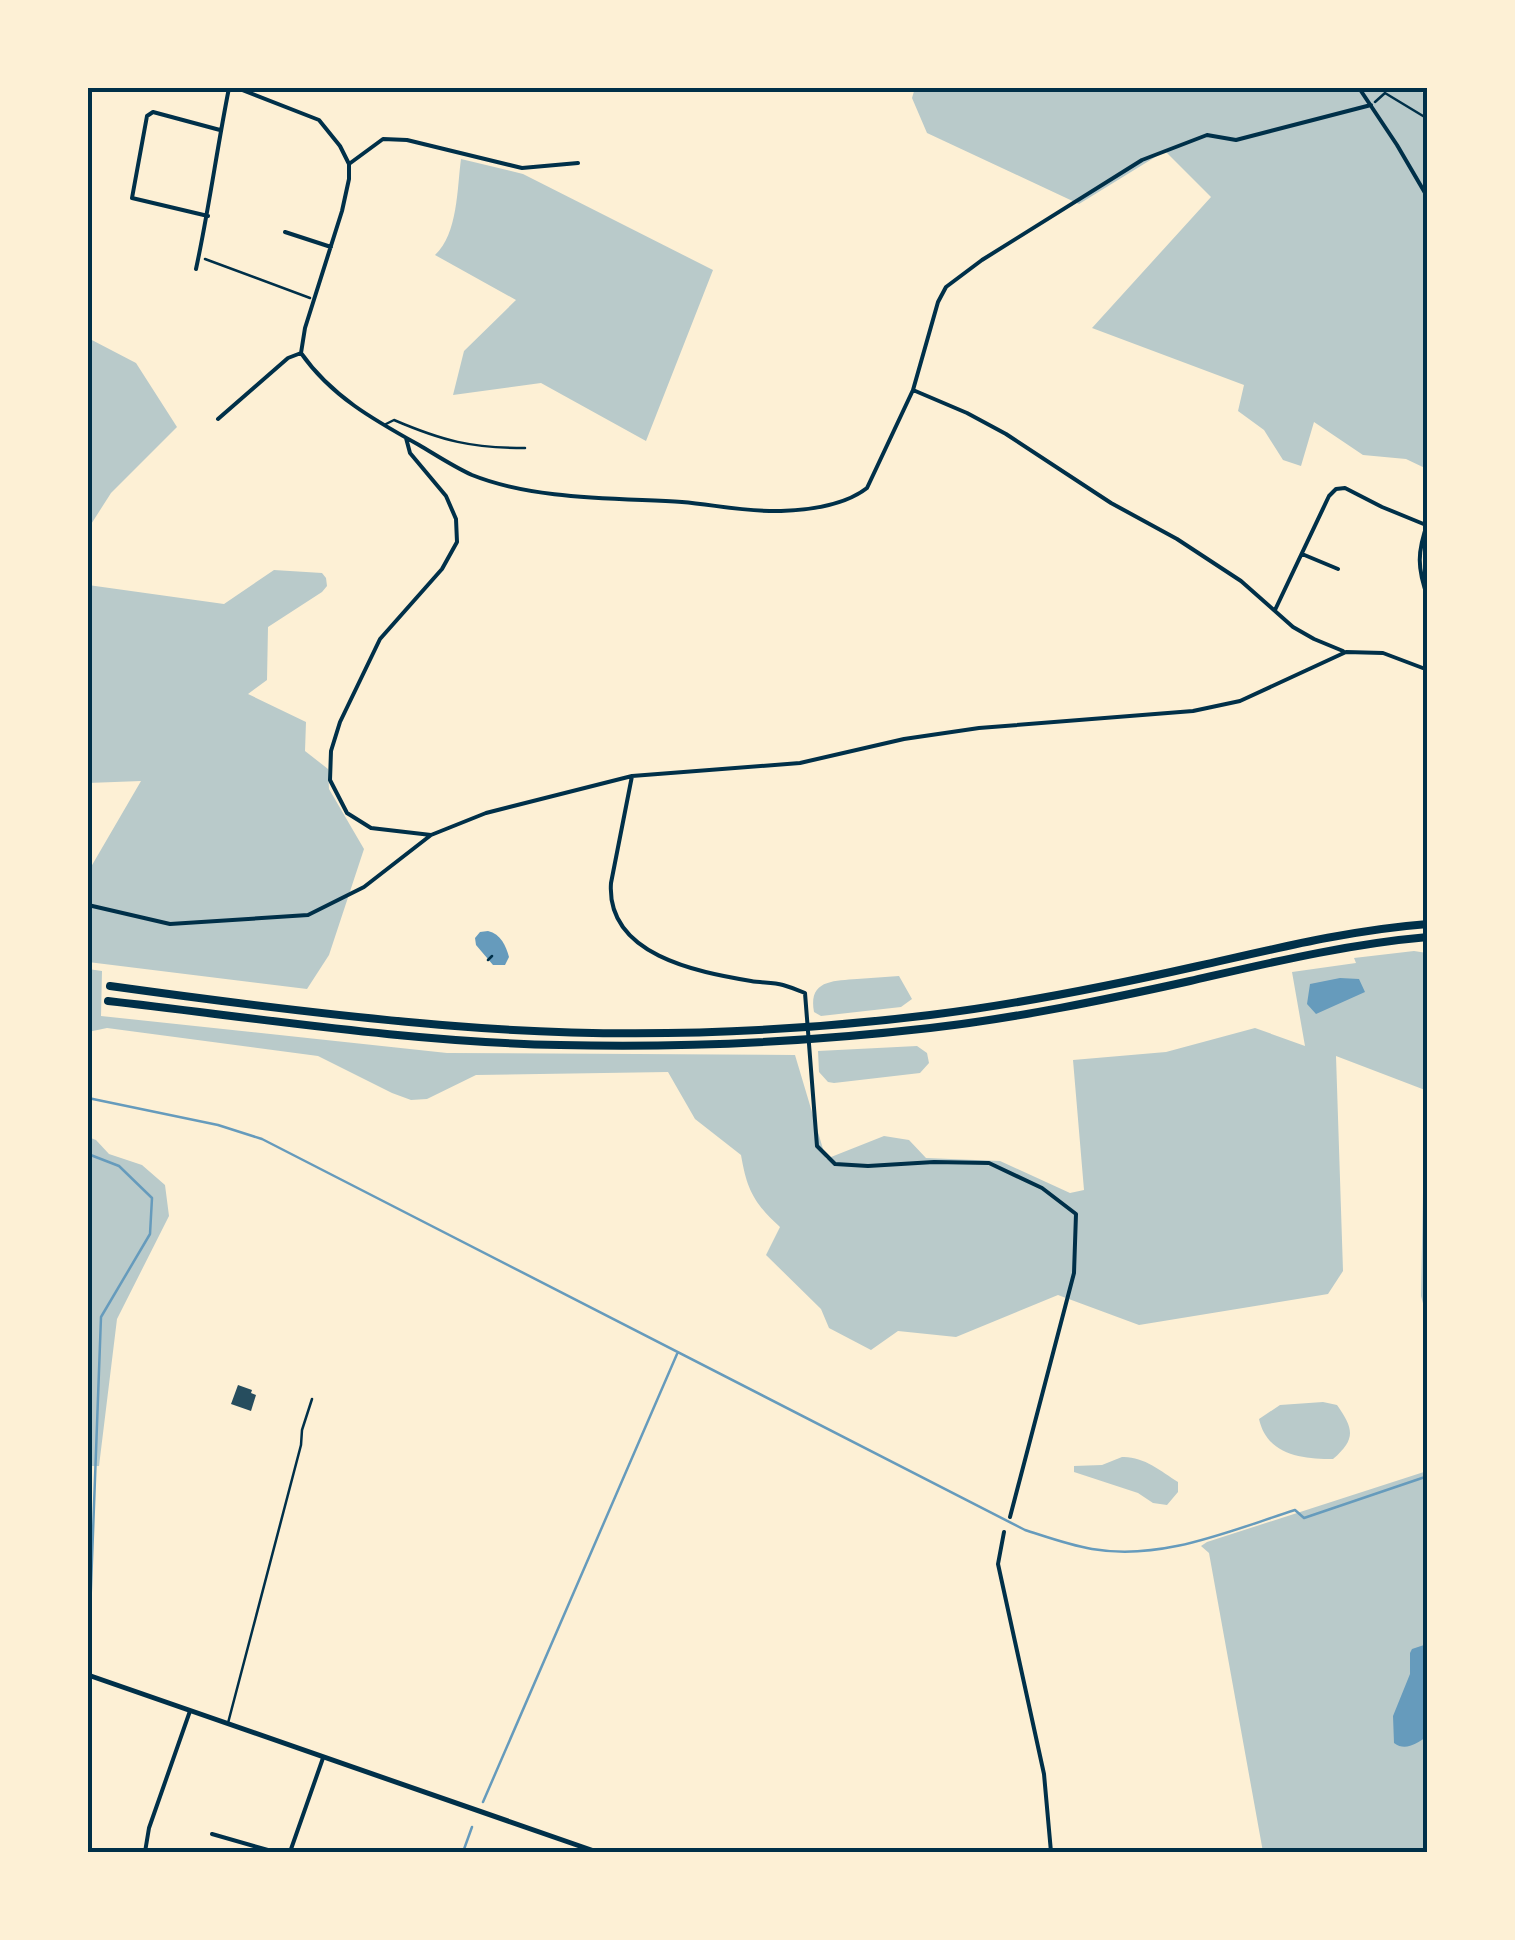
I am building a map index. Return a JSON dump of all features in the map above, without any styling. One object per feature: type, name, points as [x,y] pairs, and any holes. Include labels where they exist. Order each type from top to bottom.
[{"type":"highway","points":[[110,986],[458,1026],[594,1032],[754,1030],[930,1015],[1026,1001],[1307,941],[1428,924]]},
{"type":"highway","points":[[108,1001],[457,1040],[558,1046],[754,1043],[932,1028],[1025,1014],[1376,941],[1428,937]]},
{"type":"main road","points":[[88,1675],[597,1852]]},
{"type":"street","points":[[196,269],[229,88]]},
{"type":"street","points":[[238,88],[319,120],[349,164],[342,211],[305,328],[301,353],[334,392],[368,417],[468,474],[493,483],[564,495],[778,511],[853,499],[867,488],[913,390],[938,302],[946,287],[982,260],[1142,160],[1207,136],[1236,140],[1371,105]]},
{"type":"street","points":[[1359,88],[1428,198]]},
{"type":"street","points":[[208,216],[132,198],[148,116],[153,112],[220,130]]},
{"type":"street","points":[[349,164],[383,139],[407,140],[522,168],[578,163]]},
{"type":"street","points":[[284,232],[331,247]]},
{"type":"street","points":[[218,419],[288,358],[301,353]]},
{"type":"street","points":[[913,390],[1006,434],[1111,504],[1176,538],[1241,581],[1283,620],[1314,639],[1346,652],[1383,653],[1428,670]]},
{"type":"street","points":[[406,438],[410,453],[446,496],[456,519],[457,542],[442,569],[380,639],[340,722],[331,751],[330,780],[347,812],[371,828],[432,834]]},
{"type":"street","points":[[1275,610],[1330,496],[1341,488],[1427,523],[1418,566],[1428,598]]},
{"type":"street","points":[[1302,554],[1338,569]]},
{"type":"street","points":[[88,904],[170,924],[308,915],[364,887],[432,834],[486,814],[632,776],[800,763],[904,739],[979,728],[1193,711],[1240,702],[1346,652]]},
{"type":"street","points":[[632,776],[610,898],[614,915],[642,948],[663,958],[714,973],[782,984],[805,993],[817,1146],[835,1164],[988,1163],[1042,1188],[1076,1214],[1074,1273],[1010,1517]]},
{"type":"street","points":[[1004,1532],[998,1564],[1044,1774],[1051,1852]]},
{"type":"street","points":[[146,1852],[149,1828],[190,1711]]},
{"type":"street","points":[[290,1852],[323,1758]]},
{"type":"street","points":[[212,1834],[275,1852]]},
{"type":"lane","points":[[385,425],[394,420],[446,440],[485,448],[525,448]]},
{"type":"lane","points":[[227,1724],[312,1398]]},
{"type":"path","points":[[1371,105],[1385,93],[1428,119]]},
{"type":"path","points":[[199,257],[314,299]]},
{"type":"path","points":[[488,960],[492,956]]},
{"type":"shaded area","points":[[915,88],[1409,88],[1427,94],[1427,469],[1406,459],[1363,455],[1314,422],[1301,466],[1283,460],[1264,430],[1238,411],[1244,385],[1092,328],[1211,197],[1165,151],[1079,204],[927,133],[912,98]]},
{"type":"shaded area","points":[[461,159],[523,174],[713,270],[646,441],[541,383],[453,395],[464,351],[516,300],[435,255],[452,223]]},
{"type":"shaded area","points":[[88,338],[136,363],[177,427],[111,493],[88,529]]},
{"type":"shaded area","points":[[274,570],[322,573],[326,578],[327,586],[322,592],[268,627],[267,680],[248,694],[306,722],[305,751],[328,769],[329,789],[364,849],[329,955],[307,989],[88,962],[88,872],[141,781],[88,783],[88,585],[224,604]]},
{"type":"shaded area","points":[[1427,953],[1427,1318],[1421,1296],[1425,1090],[1336,1056],[1343,1271],[1328,1294],[1139,1325],[1058,1295],[956,1337],[898,1331],[871,1350],[829,1328],[821,1309],[766,1255],[780,1227],[753,1195],[741,1155],[695,1119],[668,1072],[476,1075],[427,1099],[411,1100],[318,1056],[107,1028],[88,1032],[88,969],[102,971],[101,1016],[447,1053],[795,1055],[826,1159],[884,1136],[909,1140],[926,1158],[1000,1161],[1070,1193],[1084,1190],[1073,1060],[1166,1052],[1255,1028],[1305,1046],[1292,972],[1356,963],[1354,958]]},
{"type":"shaded area","points":[[899,976],[912,999],[901,1007],[821,1016],[814,1012],[815,994],[824,984]]},
{"type":"shaded area","points":[[917,1046],[927,1053],[929,1063],[920,1073],[834,1083],[819,1072],[818,1051]]},
{"type":"shaded area","points":[[88,1137],[109,1154],[142,1165],[165,1185],[169,1216],[117,1319],[99,1466],[88,1466]]},
{"type":"shaded area","points":[[1280,1405],[1337,1405],[1349,1427],[1346,1446],[1333,1459],[1287,1452],[1263,1431],[1259,1419]]},
{"type":"shaded area","points":[[1122,1457],[1158,1469],[1178,1482],[1178,1492],[1167,1505],[1153,1503],[1138,1493],[1074,1472],[1074,1466],[1102,1465]]},
{"type":"shaded area","points":[[1427,1471],[1427,1852],[1263,1852],[1209,1553],[1201,1546]]},
{"type":"water","points":[[488,931],[504,945],[509,957],[505,965],[493,965],[476,945],[475,938],[480,932]]},
{"type":"water","points":[[1359,979],[1365,992],[1316,1014],[1307,1004],[1310,984]]},
{"type":"water","points":[[1427,1644],[1427,1737],[1403,1747],[1394,1743],[1393,1716],[1410,1674],[1410,1653]]},
{"type":"building","points":[[238,1385],[256,1395],[251,1411],[231,1404]]},
{"type":"waterway","points":[[88,1098],[218,1125],[262,1139],[1025,1530],[1066,1543],[1118,1552],[1170,1547],[1295,1510],[1304,1518],[1428,1476]]},
{"type":"waterway","points":[[88,1154],[119,1166],[152,1198],[150,1234],[101,1317],[88,1667]]},
{"type":"waterway","points":[[483,1802],[677,1354]]},
{"type":"waterway","points":[[463,1852],[472,1827]]}]
